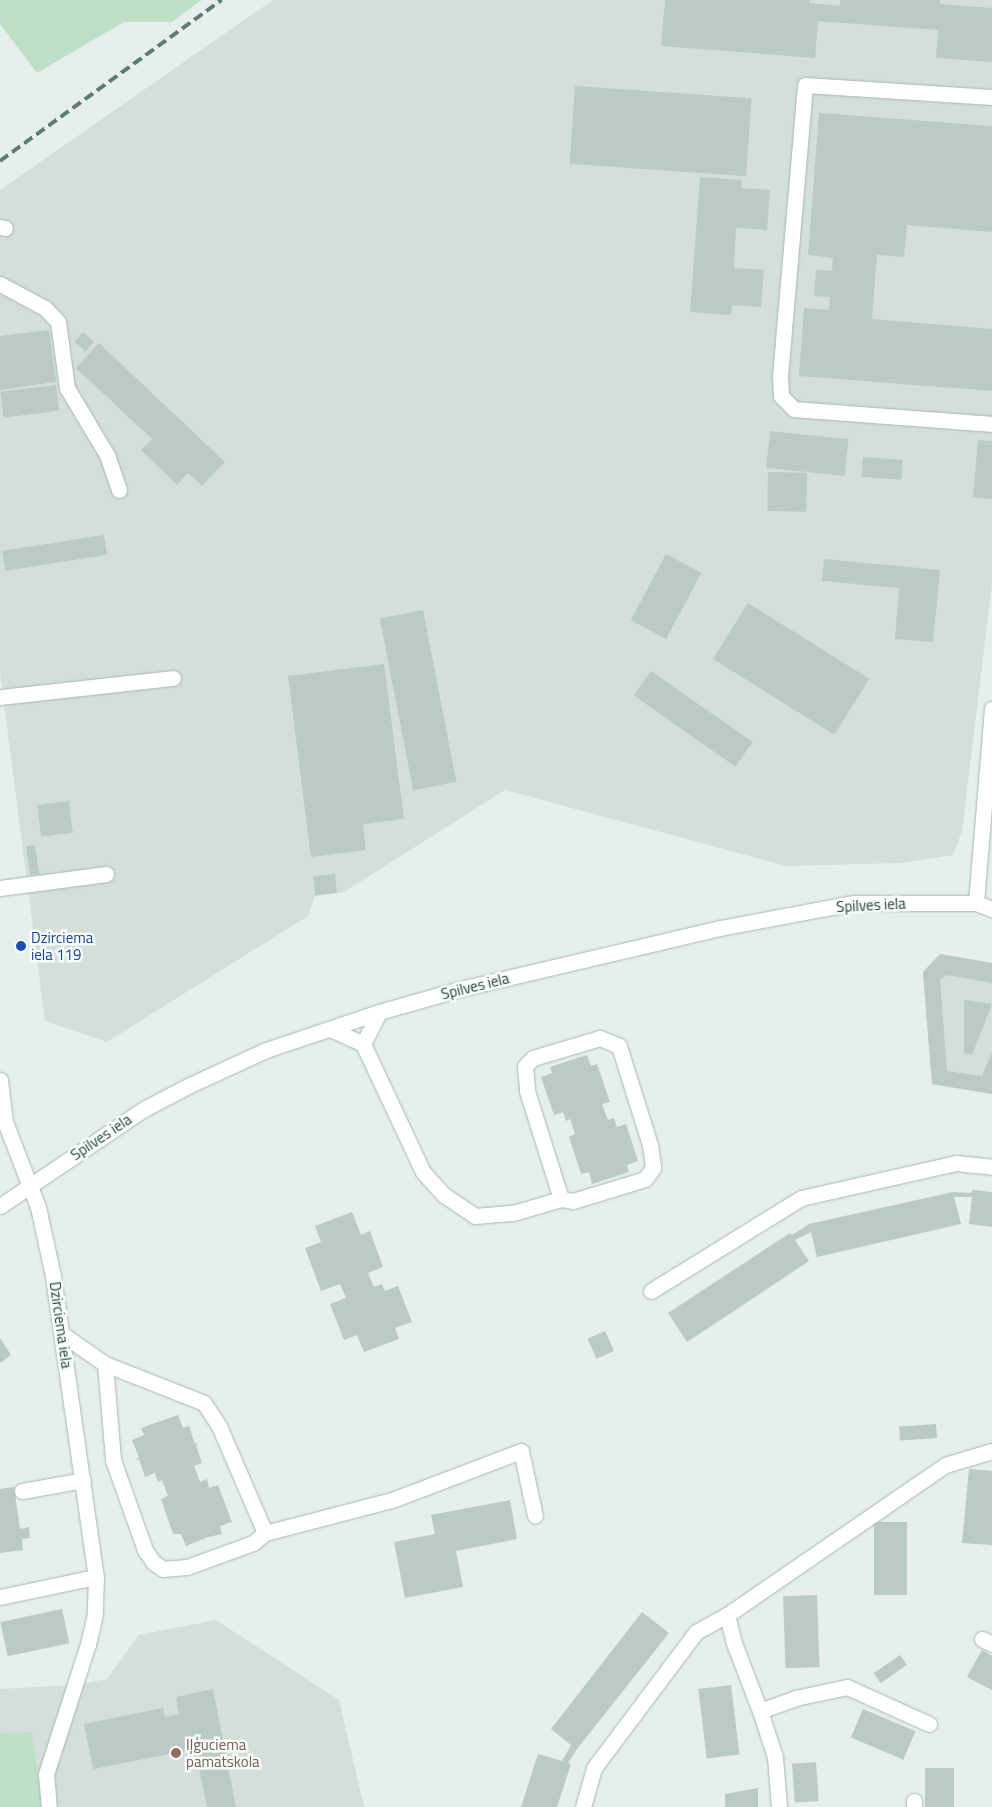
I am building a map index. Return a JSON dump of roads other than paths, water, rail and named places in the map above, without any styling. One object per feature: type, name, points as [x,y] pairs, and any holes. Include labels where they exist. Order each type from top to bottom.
[{"type":"street","points":[[992,97],[805,85],[780,376],[781,396],[794,409],[992,424]]},
{"type":"street","points":[[0,284],[45,308],[58,322],[67,388],[107,455],[119,490]]},
{"type":"street","points":[[0,697],[173,678]]},
{"type":"street","points":[[976,903],[992,709]]},
{"type":"street","points":[[0,888],[106,874]]},
{"type":"street","name":"Spilves iela","points":[[0,1206],[152,1105],[266,1050],[379,1012],[460,989],[720,928],[854,903],[976,903],[992,909]]},
{"type":"street","points":[[363,1044],[379,1012]]},
{"type":"street","points":[[330,1029],[363,1044],[423,1172],[444,1195],[475,1216],[513,1214],[560,1199],[573,1201],[645,1179],[653,1168],[650,1145],[618,1046],[600,1038],[533,1058],[526,1066],[526,1091],[560,1199]]},
{"type":"street","name":"Dzirciema iela","points":[[0,1080],[5,1122],[31,1184],[42,1222],[62,1334],[96,1577],[95,1614],[88,1644],[46,1774],[49,1807]]},
{"type":"street","points":[[651,1291],[801,1198],[956,1163],[992,1167]]},
{"type":"street","points":[[62,1334],[105,1364],[204,1403],[219,1426],[264,1533]]},
{"type":"street","points":[[105,1364],[113,1460],[145,1550],[153,1562],[163,1569],[187,1567],[253,1543],[264,1533],[392,1500],[521,1451],[535,1516]]},
{"type":"street","points":[[583,1807],[594,1768],[696,1632],[727,1614],[945,1465],[992,1450]]},
{"type":"street","points":[[22,1491],[83,1480]]},
{"type":"street","points":[[0,1597],[96,1577]]},
{"type":"street","points":[[727,1614],[734,1643],[775,1757],[780,1807]]},
{"type":"street","points":[[760,1711],[795,1698],[847,1687],[930,1724]]},
{"type":"railway","points":[[0,161],[222,0]]},
{"type":"place","name":"Dzirciema iela 119","points":[[21,946]]},
{"type":"place","name":"Iļģuciema pamatskola","points":[[176,1753]]}]
